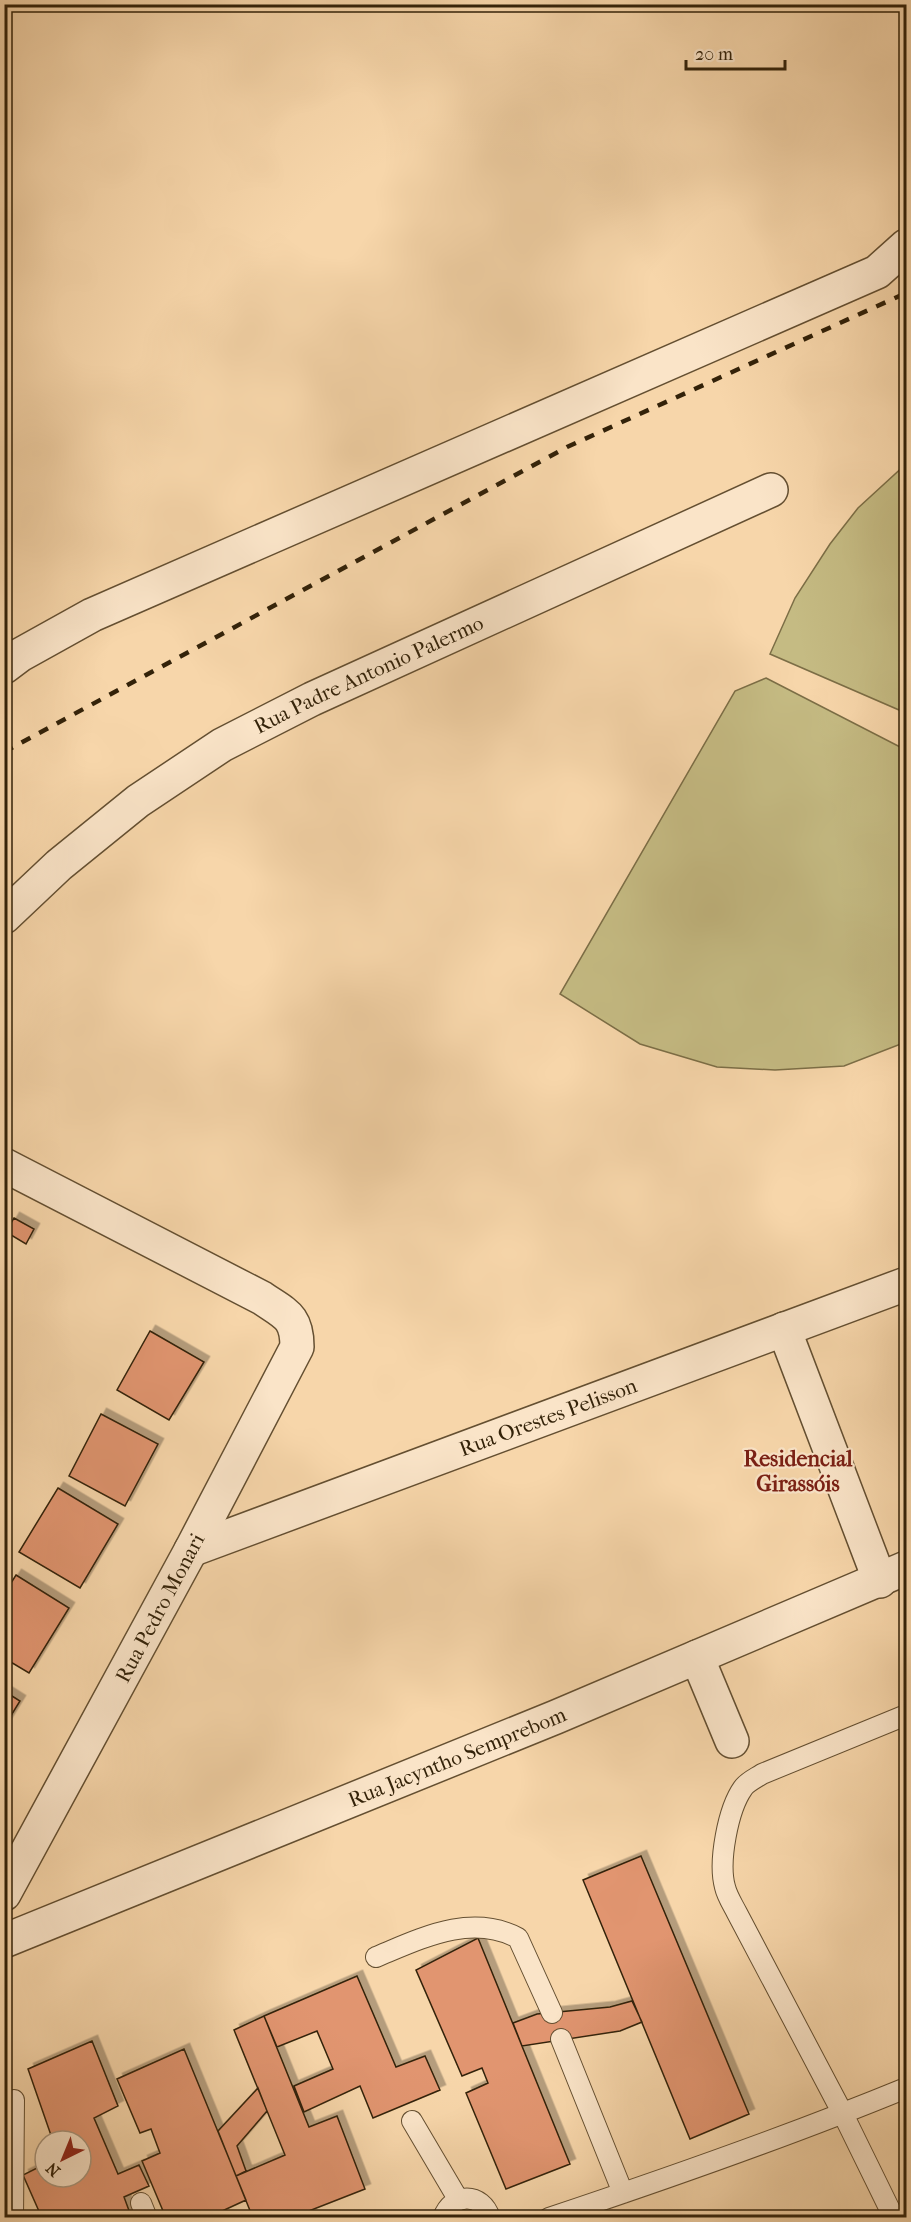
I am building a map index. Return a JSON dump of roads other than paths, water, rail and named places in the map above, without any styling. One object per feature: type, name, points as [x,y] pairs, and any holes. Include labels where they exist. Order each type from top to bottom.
[{"type":"street","points":[[4,667],[20,655],[92,615],[877,272],[906,246]]},
{"type":"street","name":"Rua Padre Antonio Palermo","points":[[4,917],[59,865],[138,801],[222,745],[312,699],[771,490]]},
{"type":"street","name":"Rua Pedro Monari","points":[[4,1165],[262,1298],[290,1317],[297,1330],[297,1347],[191,1550],[4,1894]]},
{"type":"street","name":"Rua Orestes Pelisson","points":[[191,1550],[906,1284]]},
{"type":"street","points":[[784,1329],[893,1574]]},
{"type":"street","name":"Rua Jacyntho Semprebom","points":[[4,1941],[556,1717],[893,1574]]},
{"type":"street","points":[[697,1657],[732,1741]]},
{"type":"lane","points":[[894,2217],[725,1887],[723,1863],[727,1831],[733,1810],[744,1786],[762,1774],[906,1714]]},
{"type":"lane","points":[[376,1956],[455,1929],[476,1926],[496,1928],[518,1938],[552,2013]]},
{"type":"lane","points":[[561,2039],[623,2193]]},
{"type":"lane","points":[[549,2217],[623,2193],[843,2114],[906,2088]]},
{"type":"lane","points":[[13,2217],[14,2100]]},
{"type":"lane","points":[[412,2121],[458,2199]]},
{"type":"lane","points":[[443,2217],[446,2209],[458,2199],[474,2199],[482,2203],[487,2208],[490,2217]]},
{"type":"railway","points":[[4,752],[567,447],[906,293]]},
{"type":"district","name":"Residencial Girassóis","points":[[798,1472]]}]
